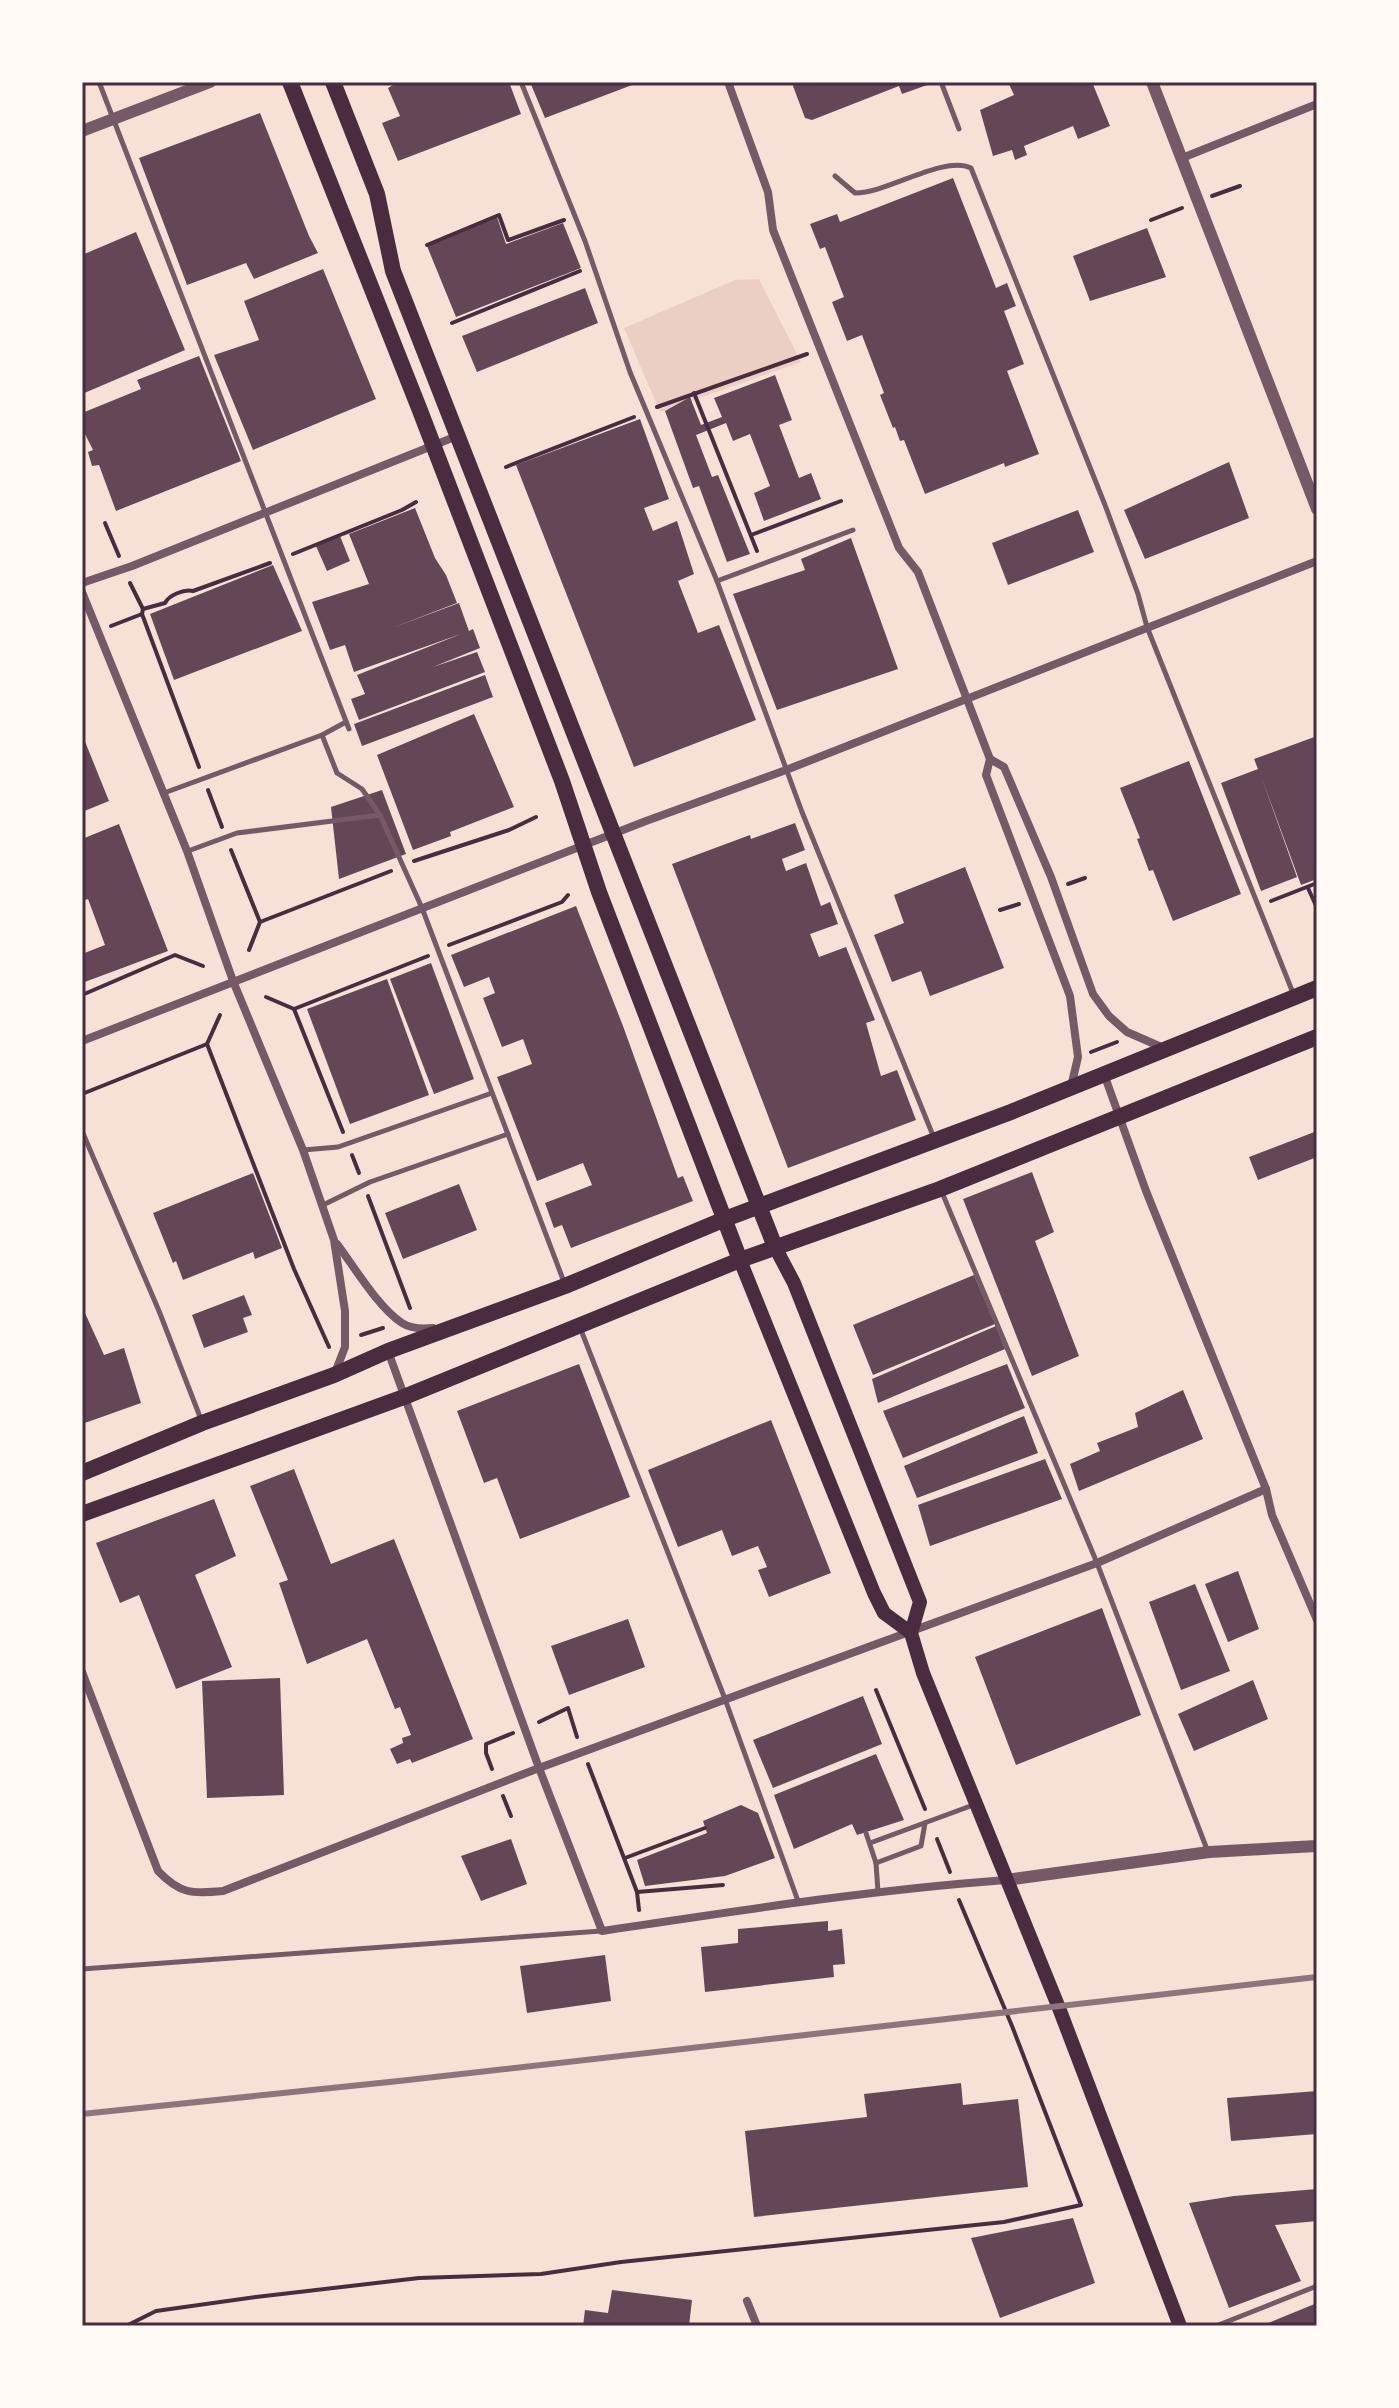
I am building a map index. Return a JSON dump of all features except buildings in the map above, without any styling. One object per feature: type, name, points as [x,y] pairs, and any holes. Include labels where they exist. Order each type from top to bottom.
[{"type":"main road","points":[[290,82],[562,781],[599,892],[740,1260],[874,1593],[884,1613],[911,1633]]},
{"type":"main road","points":[[333,82],[377,194],[393,271],[758,1207],[800,1297],[920,1602],[911,1633],[923,1673],[1064,2022],[1180,2326]]},
{"type":"main road","points":[[82,1473],[202,1423],[565,1286],[725,1219],[1166,1050],[1317,988]]},
{"type":"main road","points":[[82,1514],[404,1397],[740,1260],[940,1189],[1317,1037]]},
{"type":"street","points":[[82,131],[210,82]]},
{"type":"street","points":[[728,82],[768,192],[773,230],[899,548],[918,572],[990,759],[986,775],[1070,996],[1078,1057],[1071,1087]]},
{"type":"street","points":[[1152,82],[1317,509]]},
{"type":"street","points":[[1182,158],[1317,104]]},
{"type":"street","points":[[82,583],[132,566],[457,436]]},
{"type":"street","points":[[82,1041],[613,834],[786,770],[1317,561]]},
{"type":"street","points":[[82,592],[187,851],[233,981],[323,1205],[334,1240],[345,1311],[345,1347],[334,1375]]},
{"type":"street","points":[[990,759],[1004,767],[1051,877],[1093,994],[1109,1016],[1127,1032],[1166,1050]]},
{"type":"street","points":[[1104,1073],[1146,1191],[1266,1489],[1272,1515],[1317,1620]]},
{"type":"street","points":[[334,1240],[371,1290],[403,1324],[418,1329],[451,1328]]},
{"type":"street","points":[[388,1351],[539,1768],[602,1931],[798,1901],[1006,1880],[1209,1852],[1317,1846]]},
{"type":"street","points":[[82,1672],[158,1871],[172,1886],[185,1891],[199,1894],[223,1891],[539,1768],[1097,1563],[1266,1489]]},
{"type":"street","points":[[747,2301],[757,2326]]},
{"type":"lane","points":[[99,82],[349,729]]},
{"type":"lane","points":[[521,82],[593,265],[630,372],[717,581],[798,804],[934,1139]]},
{"type":"lane","points":[[941,82],[959,129]]},
{"type":"lane","points":[[835,176],[855,193],[868,193],[961,163],[971,168],[1105,505],[1147,627],[1295,998]]},
{"type":"lane","points":[[717,581],[853,530]]},
{"type":"lane","points":[[164,793],[322,735],[346,722]]},
{"type":"lane","points":[[322,735],[337,773],[362,789],[380,815],[422,908],[565,1286]]},
{"type":"lane","points":[[187,851],[237,833],[380,815]]},
{"type":"lane","points":[[303,1150],[348,1144],[492,1093]]},
{"type":"lane","points":[[82,1131],[159,1311],[202,1423]]},
{"type":"lane","points":[[323,1205],[364,1185],[508,1134]]},
{"type":"lane","points":[[940,1189],[1097,1563],[1209,1852]]},
{"type":"lane","points":[[578,1326],[587,1340],[725,1699],[798,1901]]},
{"type":"lane","points":[[870,1843],[977,1804]]},
{"type":"lane","points":[[876,1863],[921,1846],[927,1822]]},
{"type":"lane","points":[[866,1833],[876,1863],[878,1892]]},
{"type":"lane","points":[[82,1969],[602,1931]]},
{"type":"lane","points":[[1216,2326],[1317,2286]]},
{"type":"path","points":[[427,245],[499,215],[508,240],[574,216]]},
{"type":"path","points":[[452,323],[593,265]]},
{"type":"path","points":[[506,467],[628,421],[646,411],[822,348]]},
{"type":"path","points":[[694,393],[762,565]]},
{"type":"path","points":[[751,535],[841,501]]},
{"type":"path","points":[[98,630],[142,614],[143,609],[165,603],[168,598],[282,558],[416,502]]},
{"type":"path","points":[[249,950],[260,922],[403,866],[509,830],[536,817]]},
{"type":"path","points":[[1258,904],[1317,883]]},
{"type":"path","points":[[1308,888],[1317,908]]},
{"type":"path","points":[[266,997],[294,1009],[562,902],[568,895]]},
{"type":"path","points":[[82,995],[175,955],[203,966]]},
{"type":"path","points":[[294,1009],[412,1314]]},
{"type":"path","points":[[82,1094],[207,1044],[220,1015]]},
{"type":"path","points":[[1089,1053],[1119,1041]]},
{"type":"path","points":[[207,1044],[294,1269],[330,1349]]},
{"type":"path","points":[[355,1337],[384,1328]]},
{"type":"path","points":[[126,2326],[156,2311],[256,2297],[419,2278],[541,2274],[621,2262],[1004,2222],[1081,2205],[876,1690]]},
{"type":"path","points":[[530,1726],[568,1708],[637,1892],[723,1885]]},
{"type":"path","points":[[496,1778],[486,1753],[486,1744],[515,1732]]},
{"type":"path","points":[[501,1791],[511,1816]]},
{"type":"path","points":[[624,1859],[705,1828]]},
{"type":"shaded area","points":[[759,279],[801,362],[660,412],[624,328],[735,280]]},
{"type":"railway","points":[[82,2114],[1317,1977]]}]
